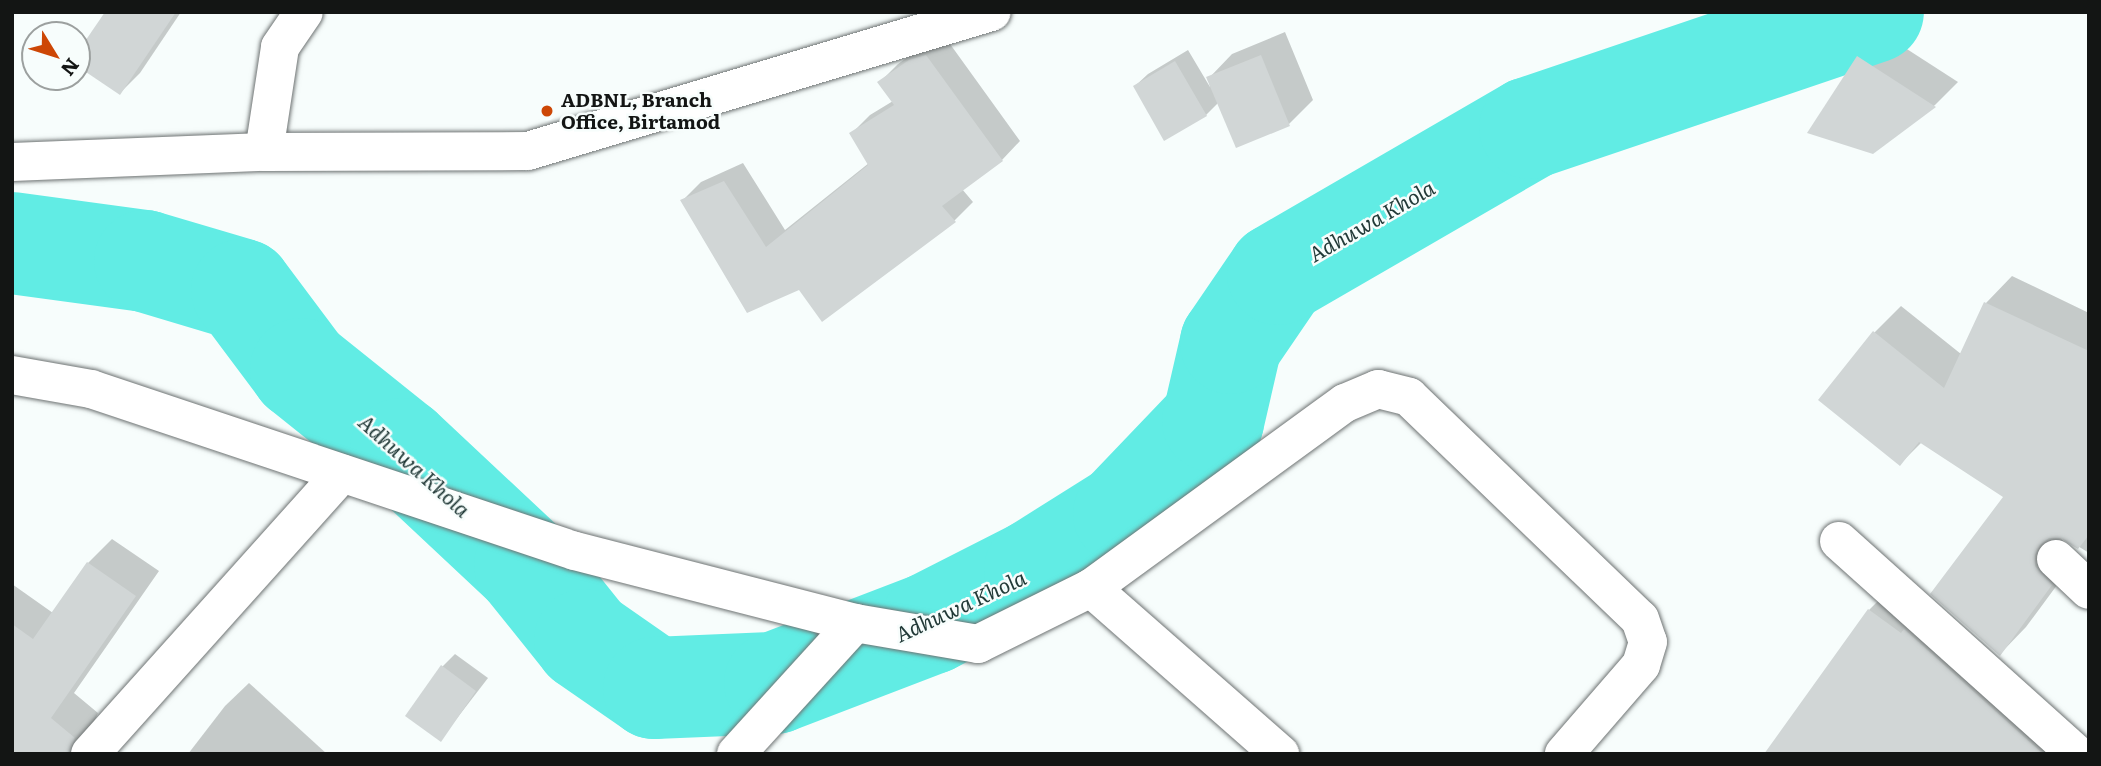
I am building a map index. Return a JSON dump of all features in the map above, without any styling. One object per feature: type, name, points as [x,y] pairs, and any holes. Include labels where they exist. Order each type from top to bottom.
[{"type":"street","points":[[264,152],[280,47],[304,12]]},
{"type":"street","points":[[12,162],[264,152],[528,151],[992,12]]},
{"type":"street","points":[[12,375],[91,389],[575,551],[855,623],[978,644],[1091,588],[1345,403],[1378,389],[1409,397],[1640,619],[1648,642],[1641,665],[1564,754]]},
{"type":"street","points":[[90,754],[342,473]]},
{"type":"street","points":[[1839,541],[2076,754]]},
{"type":"street","points":[[2056,559],[2089,590]]},
{"type":"street","points":[[1091,588],[1280,754]]},
{"type":"street","points":[[736,754],[855,623]]},
{"type":"building","points":[[105,12],[176,12],[120,95],[91,75],[91,32]]},
{"type":"building","points":[[926,55],[1003,161],[942,206],[956,222],[822,322],[799,290],[747,313],[680,200],[724,181],[766,247],[868,165],[849,133],[894,105],[877,82],[909,60]]},
{"type":"building","points":[[1261,55],[1290,126],[1236,148],[1206,77]]},
{"type":"building","points":[[1857,56],[1936,107],[1873,154],[1807,133]]},
{"type":"building","points":[[1175,61],[1207,116],[1164,141],[1133,86]]},
{"type":"building","points":[[1984,302],[2089,351],[2089,535],[2078,549],[2060,538],[2049,538],[2040,545],[2035,555],[2035,566],[2052,585],[2000,656],[1930,594],[2003,497],[1919,442],[1900,466],[1818,400],[1873,331],[1944,388]]},
{"type":"building","points":[[87,562],[136,596],[51,718],[75,738],[69,754],[12,754],[12,624],[33,639]]},
{"type":"building","points":[[1868,609],[1901,633],[1904,629],[2043,754],[1764,754]]},
{"type":"building","points":[[441,665],[476,691],[441,742],[405,716]]},
{"type":"waterway","name":"Adhuwa Khola","points":[[12,243],[145,261],[242,290],[301,369],[401,449],[525,565],[585,640],[654,688],[775,683],[931,623],[1035,570],[1124,514],[1213,421],[1231,343],[1278,274],[1530,128],[1873,12]]},
{"type":"place","name":"ADBNL, Branch Office, Birtamod","points":[[547,111]]}]
